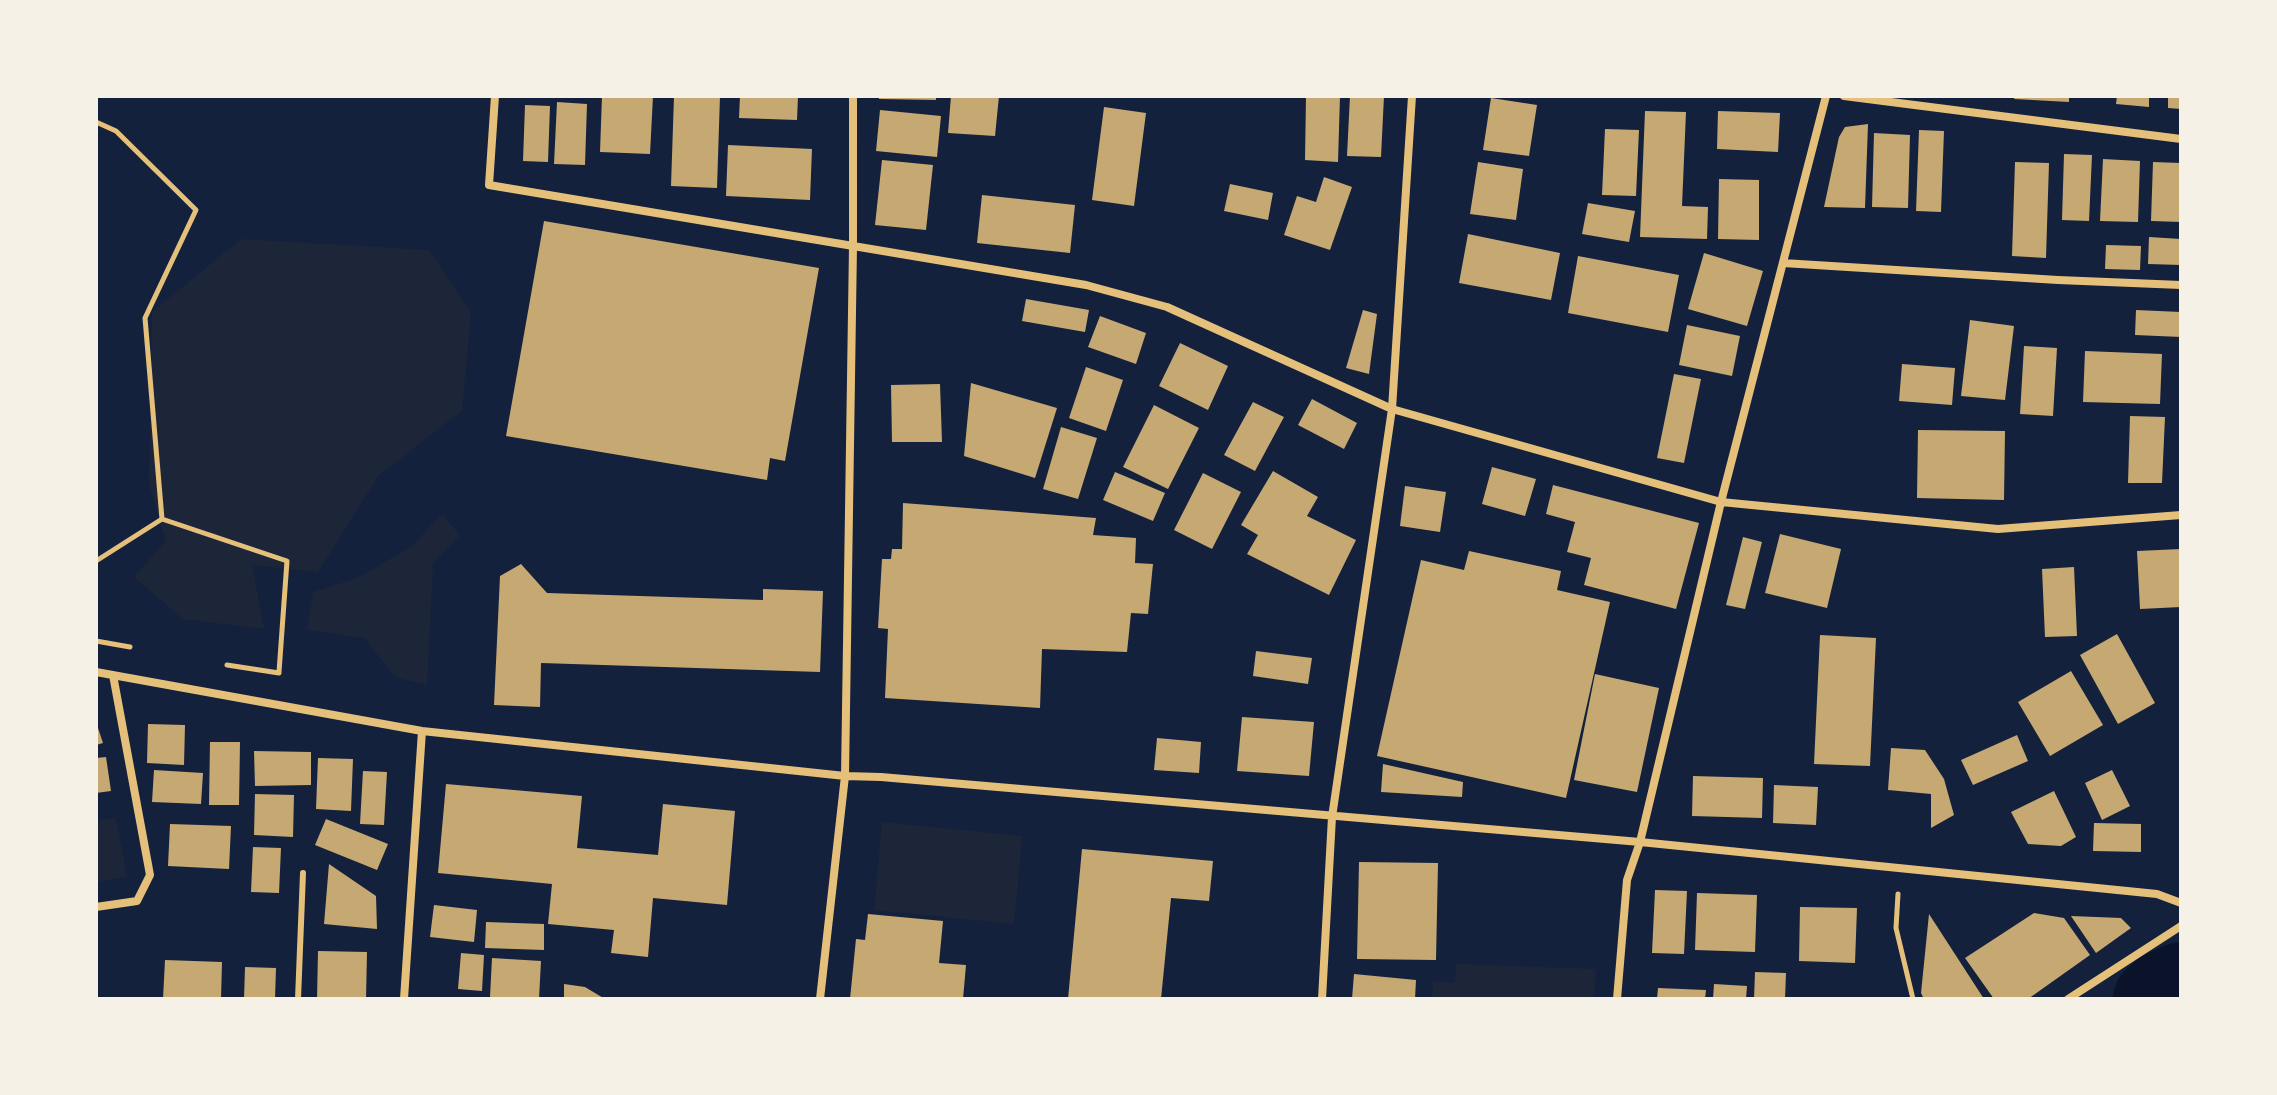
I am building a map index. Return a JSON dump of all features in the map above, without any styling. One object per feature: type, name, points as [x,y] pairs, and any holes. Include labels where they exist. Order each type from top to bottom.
[{"type":"street","points":[[495,96],[489,185],[1086,285],[1167,307],[1392,409],[1721,502],[1998,529],[2181,515]]},
{"type":"street","points":[[820,999],[845,776],[853,96]]},
{"type":"street","points":[[1322,999],[1332,817],[1392,409],[1412,96]]},
{"type":"street","points":[[1617,999],[1627,880],[1640,842],[1721,502],[1826,96]]},
{"type":"street","points":[[1844,96],[2181,139]]},
{"type":"street","points":[[1783,263],[2181,285]]},
{"type":"street","points":[[96,672],[422,731],[845,776],[1640,842],[2157,894],[2181,903]]},
{"type":"street","points":[[96,907],[137,901],[150,875],[113,675]]},
{"type":"street","points":[[404,999],[422,731]]},
{"type":"street","points":[[2068,999],[2181,926]]},
{"type":"lane","points":[[298,999],[303,873]]},
{"type":"path","points":[[96,122],[116,131],[196,210],[145,318],[162,519]]},
{"type":"path","points":[[96,561],[162,519]]},
{"type":"path","points":[[162,519],[287,561],[279,672]]},
{"type":"path","points":[[1900,868],[1896,928],[1913,999]]},
{"type":"shaded area","points":[[241,239],[429,250],[471,313],[462,411],[379,475],[318,572],[252,565],[264,629],[183,619],[134,577],[166,541],[149,484],[152,312]]},
{"type":"shaded area","points":[[442,514],[460,535],[433,563],[427,685],[395,677],[364,638],[307,630],[313,592],[358,578],[412,546]]},
{"type":"shaded area","points":[[116,818],[127,877],[96,882],[96,821]]},
{"type":"shaded area","points":[[882,822],[1022,836],[1014,924],[874,910]]},
{"type":"shaded area","points":[[1456,964],[1596,969],[1594,999],[1432,999],[1433,981],[1455,983]]},
{"type":"building","points":[[602,96],[653,96],[650,154],[600,152]]},
{"type":"building","points":[[674,96],[720,96],[717,188],[671,186]]},
{"type":"building","points":[[740,96],[798,96],[797,120],[739,118]]},
{"type":"building","points":[[879,96],[936,96],[936,100],[879,99]]},
{"type":"building","points":[[951,96],[999,96],[995,136],[948,133]]},
{"type":"building","points":[[1306,96],[1340,96],[1338,162],[1305,160]]},
{"type":"building","points":[[1350,96],[1384,96],[1381,157],[1347,156]]},
{"type":"building","points":[[2015,96],[2069,96],[2069,102],[2014,99]]},
{"type":"building","points":[[2117,96],[2149,96],[2149,107],[2116,104]]},
{"type":"building","points":[[2168,96],[2181,96],[2181,109],[2168,108]]},
{"type":"building","points":[[1491,98],[1537,105],[1529,156],[1483,150]]},
{"type":"building","points":[[557,102],[587,104],[585,165],[554,164]]},
{"type":"building","points":[[525,105],[550,106],[548,162],[523,161]]},
{"type":"building","points":[[1104,107],[1146,113],[1134,206],[1092,200]]},
{"type":"building","points":[[880,110],[941,116],[937,157],[876,151]]},
{"type":"building","points":[[1645,111],[1686,112],[1682,206],[1708,207],[1707,239],[1640,237]]},
{"type":"building","points":[[1718,111],[1780,113],[1778,152],[1717,149]]},
{"type":"building","points":[[1868,124],[1865,208],[1824,207],[1839,137],[1845,127]]},
{"type":"building","points":[[1605,129],[1639,130],[1636,196],[1602,195]]},
{"type":"building","points":[[1919,130],[1944,131],[1941,212],[1916,211]]},
{"type":"building","points":[[1874,133],[1910,135],[1908,208],[1872,207]]},
{"type":"building","points":[[728,145],[812,149],[810,200],[726,196]]},
{"type":"building","points":[[2064,154],[2092,155],[2089,221],[2062,220]]},
{"type":"building","points":[[2103,159],[2140,161],[2138,222],[2100,221]]},
{"type":"building","points":[[882,160],[933,165],[926,230],[875,225]]},
{"type":"building","points":[[1478,162],[1523,169],[1516,220],[1470,214]]},
{"type":"building","points":[[2015,162],[2049,163],[2046,258],[2012,256]]},
{"type":"building","points":[[2153,162],[2181,163],[2181,222],[2151,221]]},
{"type":"building","points":[[1324,177],[1352,187],[1330,250],[1284,235],[1297,196],[1316,202]]},
{"type":"building","points":[[1719,179],[1759,180],[1759,240],[1718,239]]},
{"type":"building","points":[[1230,184],[1273,193],[1268,220],[1224,211]]},
{"type":"building","points":[[982,195],[1075,205],[1070,253],[977,243]]},
{"type":"building","points":[[1588,203],[1635,211],[1629,242],[1582,234]]},
{"type":"building","points":[[544,221],[819,268],[785,461],[770,458],[767,480],[506,436]]},
{"type":"building","points":[[1468,234],[1560,253],[1551,300],[1459,283]]},
{"type":"building","points":[[2149,237],[2181,239],[2181,265],[2148,264]]},
{"type":"building","points":[[2106,245],[2141,246],[2140,270],[2105,269]]},
{"type":"building","points":[[1704,253],[1763,271],[1747,326],[1688,309]]},
{"type":"building","points":[[1578,256],[1679,275],[1668,332],[1568,313]]},
{"type":"building","points":[[1026,299],[1089,310],[1085,332],[1022,321]]},
{"type":"building","points":[[1363,310],[1377,314],[1369,374],[1346,368]]},
{"type":"building","points":[[2136,310],[2181,312],[2181,337],[2135,335]]},
{"type":"building","points":[[1100,316],[1146,333],[1136,364],[1088,347]]},
{"type":"building","points":[[1970,320],[2014,326],[2005,400],[1961,396]]},
{"type":"building","points":[[1687,325],[1740,336],[1732,376],[1679,365]]},
{"type":"building","points":[[1180,343],[1228,366],[1208,410],[1159,386]]},
{"type":"building","points":[[2024,346],[2057,348],[2053,416],[2020,414]]},
{"type":"building","points":[[2085,351],[2162,354],[2160,404],[2083,402]]},
{"type":"building","points":[[1902,364],[1955,368],[1952,405],[1899,401]]},
{"type":"building","points":[[1086,367],[1123,380],[1106,431],[1069,418]]},
{"type":"building","points":[[1674,374],[1701,379],[1684,463],[1657,458]]},
{"type":"building","points":[[971,383],[1057,408],[1035,478],[964,456]]},
{"type":"building","points":[[940,384],[942,442],[892,442],[891,385]]},
{"type":"building","points":[[1312,399],[1357,423],[1344,449],[1298,425]]},
{"type":"building","points":[[1253,402],[1284,417],[1255,471],[1224,455]]},
{"type":"building","points":[[1154,405],[1199,428],[1168,489],[1123,467]]},
{"type":"building","points":[[2130,416],[2165,417],[2162,483],[2128,483]]},
{"type":"building","points":[[1061,427],[1097,438],[1078,499],[1043,489]]},
{"type":"building","points":[[1918,430],[2005,431],[2004,500],[1917,498]]},
{"type":"building","points":[[1492,467],[1536,479],[1525,516],[1482,504]]},
{"type":"building","points":[[1273,471],[1318,497],[1307,516],[1356,540],[1329,595],[1247,554],[1258,535],[1241,525]]},
{"type":"building","points":[[1115,472],[1165,493],[1153,521],[1103,500]]},
{"type":"building","points":[[1203,473],[1241,492],[1212,549],[1174,530]]},
{"type":"building","points":[[1553,485],[1699,523],[1676,609],[1584,585],[1591,558],[1567,552],[1575,522],[1546,514]]},
{"type":"building","points":[[1405,486],[1446,492],[1440,532],[1400,526]]},
{"type":"building","points":[[903,503],[1096,518],[1093,535],[1136,538],[1135,563],[1153,564],[1148,614],[1131,613],[1127,652],[1042,649],[1040,708],[885,698],[888,629],[878,628],[882,559],[891,559],[892,549],[902,549]]},
{"type":"building","points":[[1780,534],[1841,549],[1827,608],[1765,593]]},
{"type":"building","points":[[1743,537],[1762,542],[1745,609],[1726,605]]},
{"type":"building","points":[[2181,549],[2181,607],[2140,609],[2137,551]]},
{"type":"building","points":[[1469,551],[1561,571],[1557,590],[1610,602],[1566,798],[1377,756],[1421,560],[1464,570]]},
{"type":"building","points":[[521,564],[547,593],[763,600],[763,589],[823,591],[820,672],[541,663],[540,707],[494,705],[500,576]]},
{"type":"building","points":[[2074,567],[2077,636],[2045,637],[2042,569]]},
{"type":"building","points":[[2117,634],[2155,703],[2118,724],[2080,655]]},
{"type":"building","points":[[1820,635],[1876,638],[1870,766],[1814,764]]},
{"type":"building","points":[[1256,651],[1312,658],[1308,684],[1253,676]]},
{"type":"building","points":[[2071,671],[2103,725],[2050,756],[2018,702]]},
{"type":"building","points":[[1595,674],[1659,688],[1637,792],[1574,780]]},
{"type":"building","points":[[1242,717],[1314,722],[1309,776],[1237,771]]},
{"type":"building","points":[[96,722],[103,743],[96,745]]},
{"type":"building","points":[[148,724],[185,725],[184,765],[147,763]]},
{"type":"building","points":[[2017,735],[2028,761],[1973,785],[1961,760]]},
{"type":"building","points":[[1157,738],[1201,742],[1199,773],[1154,770]]},
{"type":"building","points":[[210,742],[240,742],[239,805],[209,805]]},
{"type":"building","points":[[1891,748],[1925,750],[1944,779],[1954,815],[1931,828],[1931,794],[1888,790]]},
{"type":"building","points":[[254,751],[311,752],[311,785],[255,786]]},
{"type":"building","points":[[106,757],[111,791],[96,793],[96,758]]},
{"type":"building","points":[[318,758],[353,759],[351,811],[316,809]]},
{"type":"building","points":[[1383,764],[1463,782],[1462,797],[1381,792]]},
{"type":"building","points":[[154,770],[203,773],[201,804],[152,802]]},
{"type":"building","points":[[2112,770],[2130,806],[2102,820],[2085,783]]},
{"type":"building","points":[[363,771],[387,772],[384,825],[360,824]]},
{"type":"building","points":[[1693,776],[1763,778],[1762,818],[1692,816]]},
{"type":"building","points":[[446,784],[582,796],[577,848],[658,855],[663,804],[735,811],[727,905],[653,898],[648,957],[611,953],[614,930],[548,924],[552,884],[438,873]]},
{"type":"building","points":[[1774,785],[1818,787],[1816,825],[1773,823]]},
{"type":"building","points":[[2054,791],[2076,837],[2061,846],[2028,844],[2011,812]]},
{"type":"building","points":[[255,794],[294,795],[293,837],[254,835]]},
{"type":"building","points":[[326,819],[388,844],[377,870],[315,845]]},
{"type":"building","points":[[2094,823],[2141,824],[2141,852],[2093,851]]},
{"type":"building","points":[[170,824],[231,826],[229,869],[168,866]]},
{"type":"building","points":[[253,847],[281,848],[279,893],[251,892]]},
{"type":"building","points":[[1082,849],[1213,861],[1209,901],[1171,898],[1161,999],[1068,999]]},
{"type":"building","points":[[1359,862],[1438,863],[1436,960],[1357,959]]},
{"type":"building","points":[[329,864],[376,896],[377,929],[324,924]]},
{"type":"building","points":[[1655,890],[1687,891],[1684,954],[1652,953]]},
{"type":"building","points":[[1697,893],[1757,895],[1755,952],[1695,950]]},
{"type":"building","points":[[434,905],[477,910],[474,942],[430,937]]},
{"type":"building","points":[[1800,907],[1857,908],[1855,963],[1799,961]]},
{"type":"building","points":[[2034,913],[2064,918],[2090,955],[2028,999],[1994,999],[1965,958]]},
{"type":"building","points":[[868,914],[943,921],[939,963],[966,965],[963,999],[850,999],[856,939],[865,940]]},
{"type":"building","points":[[1929,914],[1984,999],[1924,999],[1921,993]]},
{"type":"building","points":[[2071,916],[2121,918],[2131,928],[2096,953]]},
{"type":"building","points":[[486,922],[544,924],[544,950],[485,948]]},
{"type":"building","points":[[318,951],[367,952],[366,999],[317,999]]},
{"type":"building","points":[[461,953],[484,955],[482,991],[458,989]]},
{"type":"building","points":[[492,958],[541,961],[539,999],[490,997]]},
{"type":"building","points":[[165,960],[222,962],[221,999],[163,999]]},
{"type":"building","points":[[245,967],[276,968],[275,999],[244,999]]},
{"type":"building","points":[[1755,972],[1786,973],[1785,999],[1754,999]]},
{"type":"building","points":[[1354,974],[1416,980],[1415,999],[1352,999]]},
{"type":"building","points":[[564,984],[585,987],[605,999],[564,999]]},
{"type":"building","points":[[1714,984],[1747,986],[1746,999],[1713,999]]},
{"type":"building","points":[[1658,988],[1706,990],[1705,999],[1657,999]]},
{"type":"waterway","points":[[2153,999],[2181,982]]}]
